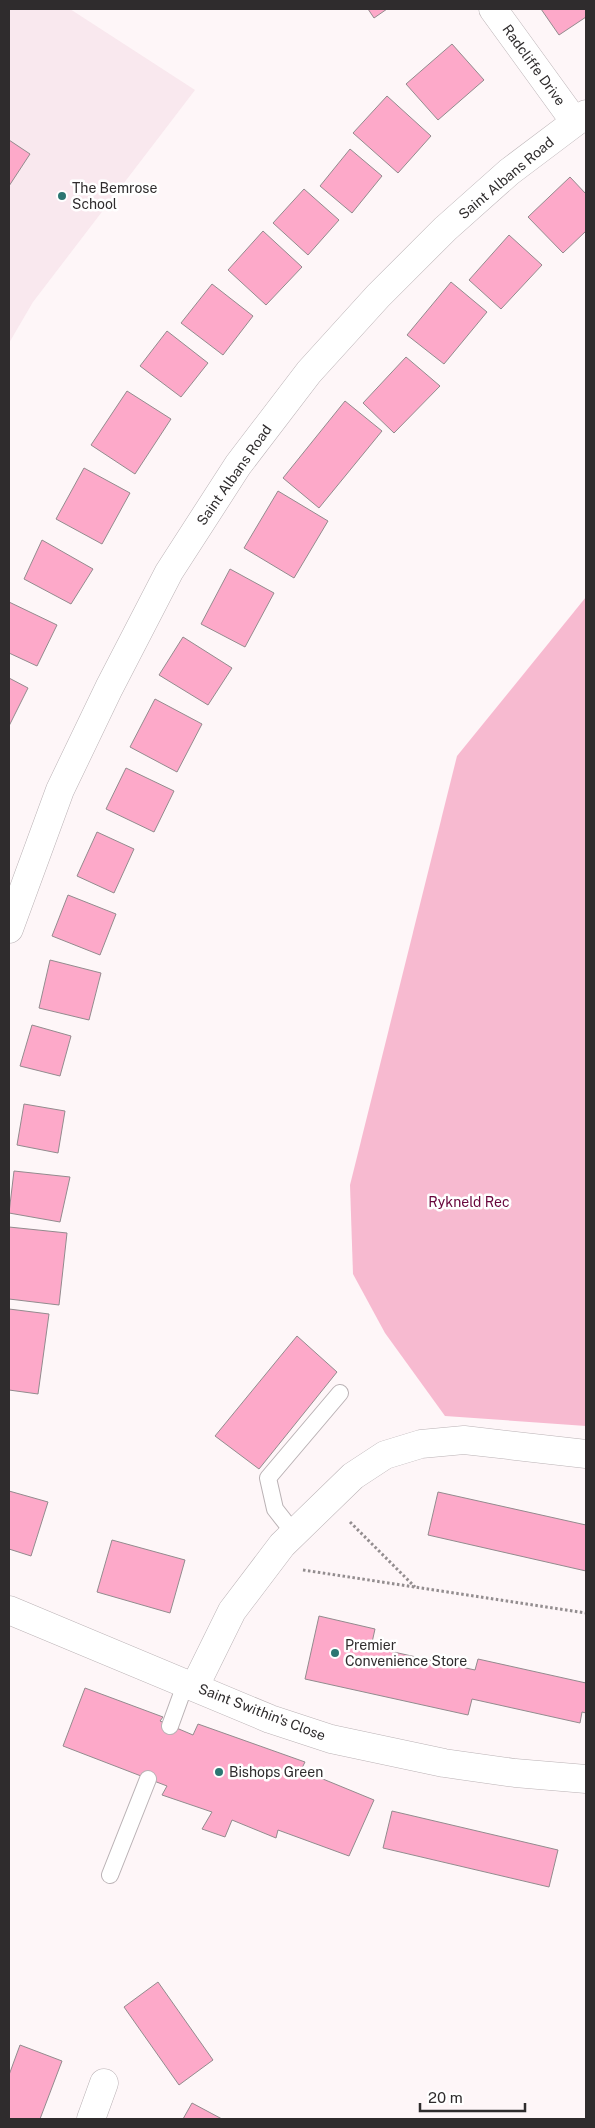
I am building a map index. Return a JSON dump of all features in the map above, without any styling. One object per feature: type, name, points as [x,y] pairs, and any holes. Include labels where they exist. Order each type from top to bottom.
[{"type":"street","name":"Radcliffe Drive","points":[[493,9],[580,118]]},
{"type":"street","name":"Saint Albans Road","points":[[9,929],[60,790],[109,688],[169,572],[238,465],[308,372],[378,296],[446,229],[509,172],[580,118]]},
{"type":"street","points":[[191,1684],[232,1611],[294,1532],[353,1476],[385,1455],[421,1444],[464,1440],[586,1454]]},
{"type":"street","name":"Saint Swithin's Close","points":[[9,1610],[270,1718],[330,1739],[444,1763],[515,1773],[586,1779]]},
{"type":"street","points":[[90,2119],[104,2083]]},
{"type":"lane","points":[[294,1532],[275,1509],[268,1478],[340,1393]]},
{"type":"lane","points":[[170,1726],[191,1684]]},
{"type":"lane","points":[[110,1875],[148,1779]]},
{"type":"path","points":[[328,1500],[415,1588]]},
{"type":"path","points":[[268,1565],[586,1613]]},
{"type":"shaded area","name":"The Bemrose School","points":[[9,9],[70,9],[195,90],[33,302],[9,343]]},
{"type":"green space","name":"Rykneld Rec","points":[[586,597],[586,1426],[445,1416],[385,1333],[353,1274],[350,1185],[457,756]]},
{"type":"building","points":[[368,9],[387,9],[374,18]]},
{"type":"building","points":[[541,9],[586,9],[586,17],[559,35]]},
{"type":"building","points":[[452,44],[484,80],[438,120],[406,84]]},
{"type":"building","points":[[387,96],[431,136],[398,173],[353,133]]},
{"type":"building","points":[[9,140],[30,154],[9,186]]},
{"type":"building","points":[[350,149],[382,176],[352,213],[320,186]]},
{"type":"building","points":[[570,177],[586,194],[586,231],[563,253],[528,217]]},
{"type":"building","points":[[304,189],[339,220],[308,255],[273,223]]},
{"type":"building","points":[[263,231],[302,267],[266,305],[228,270]]},
{"type":"building","points":[[509,235],[542,265],[501,309],[469,280]]},
{"type":"building","points":[[451,282],[487,312],[444,364],[407,335]]},
{"type":"building","points":[[212,284],[253,316],[223,355],[181,323]]},
{"type":"building","points":[[167,331],[208,363],[181,397],[140,366]]},
{"type":"building","points":[[406,357],[440,386],[394,433],[363,403]]},
{"type":"building","points":[[127,391],[171,419],[135,474],[91,445]]},
{"type":"building","points":[[345,401],[382,431],[319,508],[283,478]]},
{"type":"building","points":[[84,468],[130,493],[102,544],[56,519]]},
{"type":"building","points":[[278,491],[328,521],[294,578],[244,548]]},
{"type":"building","points":[[42,540],[93,569],[71,604],[24,579]]},
{"type":"building","points":[[230,569],[274,593],[245,647],[201,624]]},
{"type":"building","points":[[9,602],[57,625],[37,666],[9,653]]},
{"type":"building","points":[[183,637],[232,668],[208,705],[159,675]]},
{"type":"building","points":[[9,678],[28,688],[9,726]]},
{"type":"building","points":[[155,699],[202,724],[177,772],[130,747]]},
{"type":"building","points":[[126,768],[174,791],[154,832],[106,809]]},
{"type":"building","points":[[97,832],[134,849],[114,893],[77,876]]},
{"type":"building","points":[[68,895],[116,914],[100,955],[52,936]]},
{"type":"building","points":[[50,960],[101,973],[89,1020],[39,1008]]},
{"type":"building","points":[[32,1025],[71,1036],[60,1076],[20,1066]]},
{"type":"building","points":[[24,1104],[65,1111],[58,1153],[17,1145]]},
{"type":"building","points":[[14,1171],[70,1177],[60,1222],[9,1213]]},
{"type":"building","points":[[9,1227],[67,1233],[59,1305],[9,1299]]},
{"type":"building","points":[[9,1309],[49,1314],[38,1394],[9,1390]]},
{"type":"building","points":[[297,1336],[337,1372],[259,1469],[215,1436]]},
{"type":"building","points":[[9,1491],[48,1502],[31,1556],[9,1549]]},
{"type":"building","points":[[438,1492],[586,1525],[586,1571],[428,1535]]},
{"type":"building","points":[[112,1540],[185,1560],[170,1613],[97,1592]]},
{"type":"building","points":[[319,1616],[375,1629],[371,1647],[475,1670],[478,1659],[586,1683],[586,1713],[582,1712],[580,1723],[472,1699],[468,1715],[305,1679]]},
{"type":"building","name":"Bishops Green","points":[[85,1688],[163,1717],[160,1721],[193,1735],[198,1724],[305,1762],[301,1770],[374,1800],[349,1856],[278,1830],[276,1838],[232,1820],[225,1837],[202,1829],[212,1812],[162,1795],[167,1786],[63,1746]]},
{"type":"building","points":[[392,1811],[558,1850],[549,1887],[383,1848]]},
{"type":"building","points":[[158,1982],[213,2060],[179,2085],[124,2007]]},
{"type":"building","points":[[20,2045],[62,2061],[40,2119],[9,2119],[9,2075]]},
{"type":"building","points":[[192,2103],[222,2119],[183,2119]]},
{"type":"place","name":"The Bemrose School","points":[[62,196]]},
{"type":"place","name":"Premier Convenience Store","points":[[335,1653]]},
{"type":"place","name":"Bishops Green","points":[[219,1772]]}]
